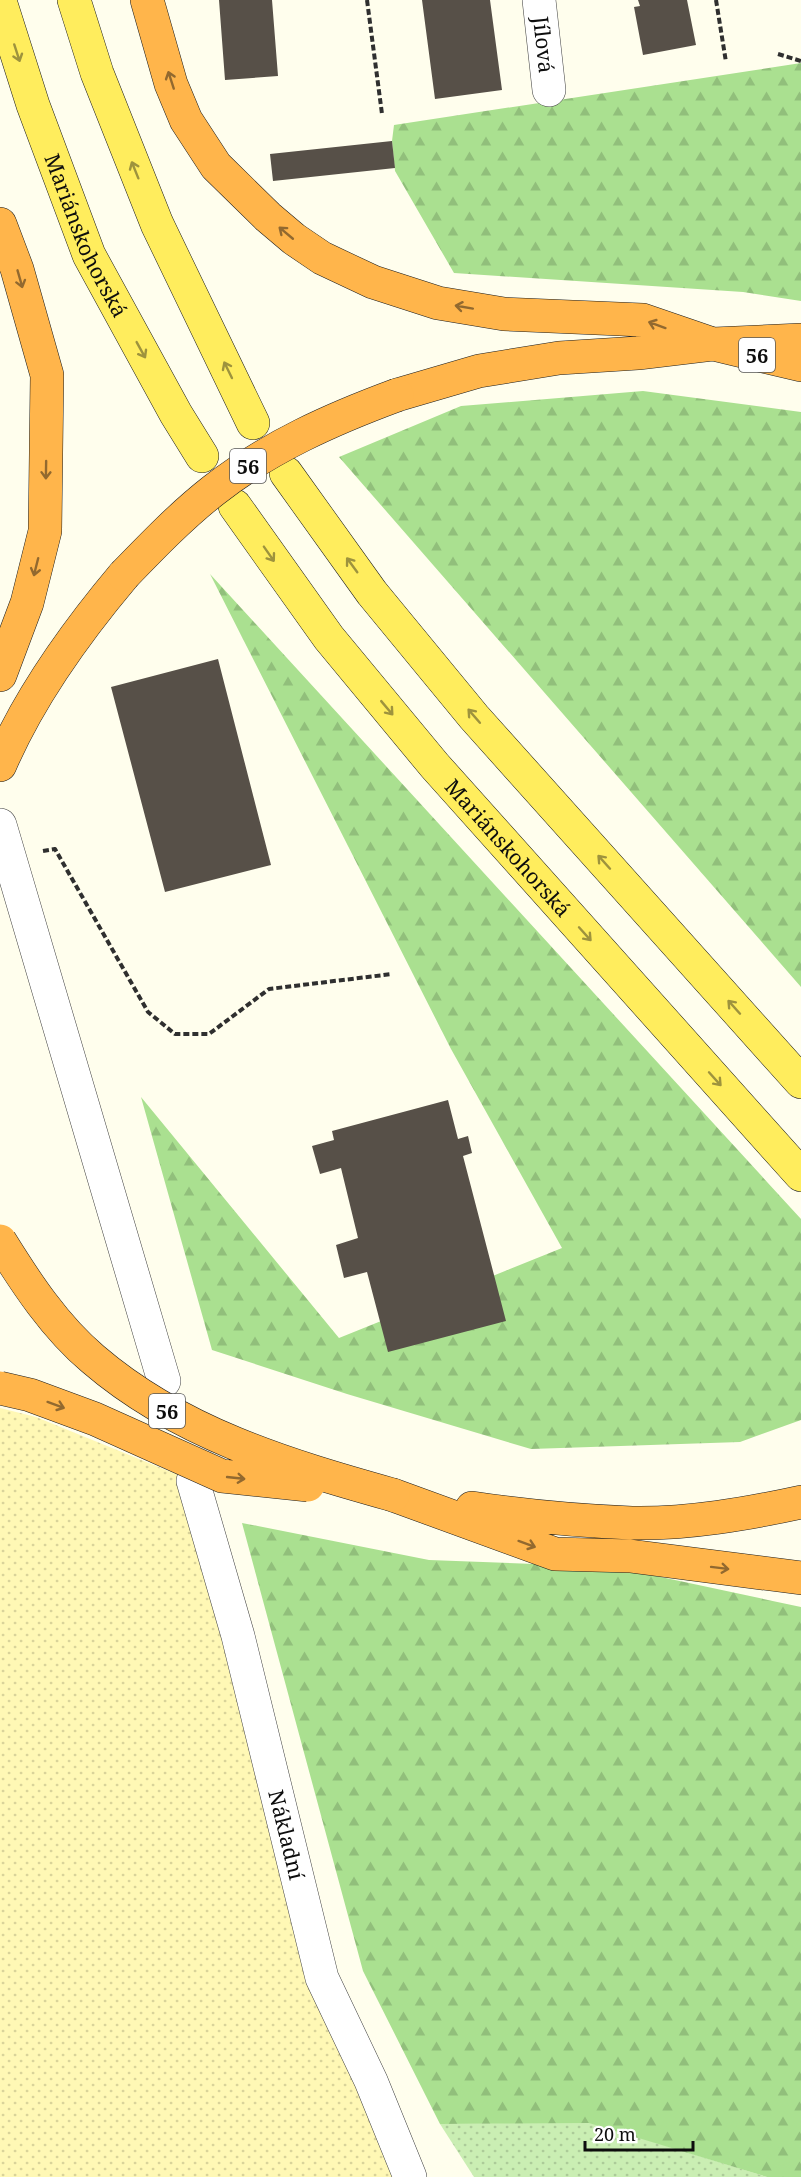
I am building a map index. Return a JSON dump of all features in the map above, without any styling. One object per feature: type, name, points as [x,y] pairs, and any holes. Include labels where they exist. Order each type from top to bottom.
[{"type":"highway","points":[[147,0],[171,84],[186,120],[216,166],[294,240],[322,258],[373,282],[438,303],[504,314],[643,320],[712,344]]},
{"type":"highway","points":[[0,224],[17,269],[47,375],[45,531],[27,603],[0,675]]},
{"type":"highway","name":"56","points":[[0,765],[12,736],[72,639],[124,575],[215,489],[249,465],[316,428],[397,395],[479,371],[559,358],[638,353],[712,344],[801,340]]},
{"type":"highway","name":"56","points":[[712,344],[801,365]]},
{"type":"highway","name":"56","points":[[0,1241],[50,1315],[92,1358],[138,1394],[188,1424],[238,1446],[289,1465],[393,1495]]},
{"type":"highway","name":"56","points":[[0,1388],[30,1395],[94,1419],[222,1476],[393,1495],[512,1514],[634,1523],[693,1520],[753,1513],[801,1502]]},
{"type":"highway","points":[[393,1495],[555,1554],[630,1556],[801,1578]]},
{"type":"main road","points":[[74,0],[97,73],[157,224],[253,423]]},
{"type":"main road","name":"Mariánskohorská","points":[[0,1],[33,105],[89,255],[176,414],[202,456]]},
{"type":"main road","points":[[286,473],[372,593],[474,717],[801,1082]]},
{"type":"main road","name":"Mariánskohorská","points":[[235,506],[329,638],[435,766],[801,1175]]},
{"type":"street","name":"Jílová","points":[[539,0],[549,90]]},
{"type":"street","points":[[0,825],[164,1381]]},
{"type":"street","name":"Nákladní","points":[[193,1481],[238,1636],[322,1977],[370,2081],[410,2177]]},
{"type":"path","points":[[367,0],[382,114]]},
{"type":"path","points":[[716,0],[726,62]]},
{"type":"path","points":[[778,54],[801,61]]},
{"type":"path","points":[[10,856],[55,849],[148,1012],[175,1034],[210,1034],[269,989],[392,974]]},
{"type":"green space","points":[[801,63],[801,301],[743,292],[454,273],[395,171],[392,141],[394,125]]},
{"type":"green space","points":[[643,391],[801,412],[801,987],[339,457],[461,406]]},
{"type":"green space","points":[[210,574],[801,1219],[801,1420],[740,1442],[531,1449],[347,1394],[212,1350],[141,1097],[339,1338],[562,1248],[451,1049]]},
{"type":"green space","points":[[242,1523],[429,1560],[614,1567],[801,1607],[801,2177],[767,2177],[589,2123],[440,2124],[363,1971]]},
{"type":"green space","points":[[589,2122],[767,2177],[474,2177],[440,2124]]},
{"type":"sand","points":[[0,1408],[36,1417],[193,1481],[322,1978],[410,2177],[0,2177]]},
{"type":"building","points":[[219,0],[272,0],[278,76],[225,80]]},
{"type":"building","points":[[422,0],[490,0],[502,90],[435,99]]},
{"type":"building","points":[[638,0],[687,0],[696,45],[643,55],[634,7],[640,6]]},
{"type":"building","points":[[392,141],[395,168],[273,181],[270,154]]},
{"type":"building","points":[[218,659],[271,865],[165,892],[111,687]]},
{"type":"building","points":[[448,1100],[458,1139],[468,1136],[472,1153],[463,1156],[506,1321],[388,1352],[367,1272],[344,1278],[336,1245],[358,1238],[341,1168],[320,1174],[312,1146],[334,1140],[332,1131]]}]
